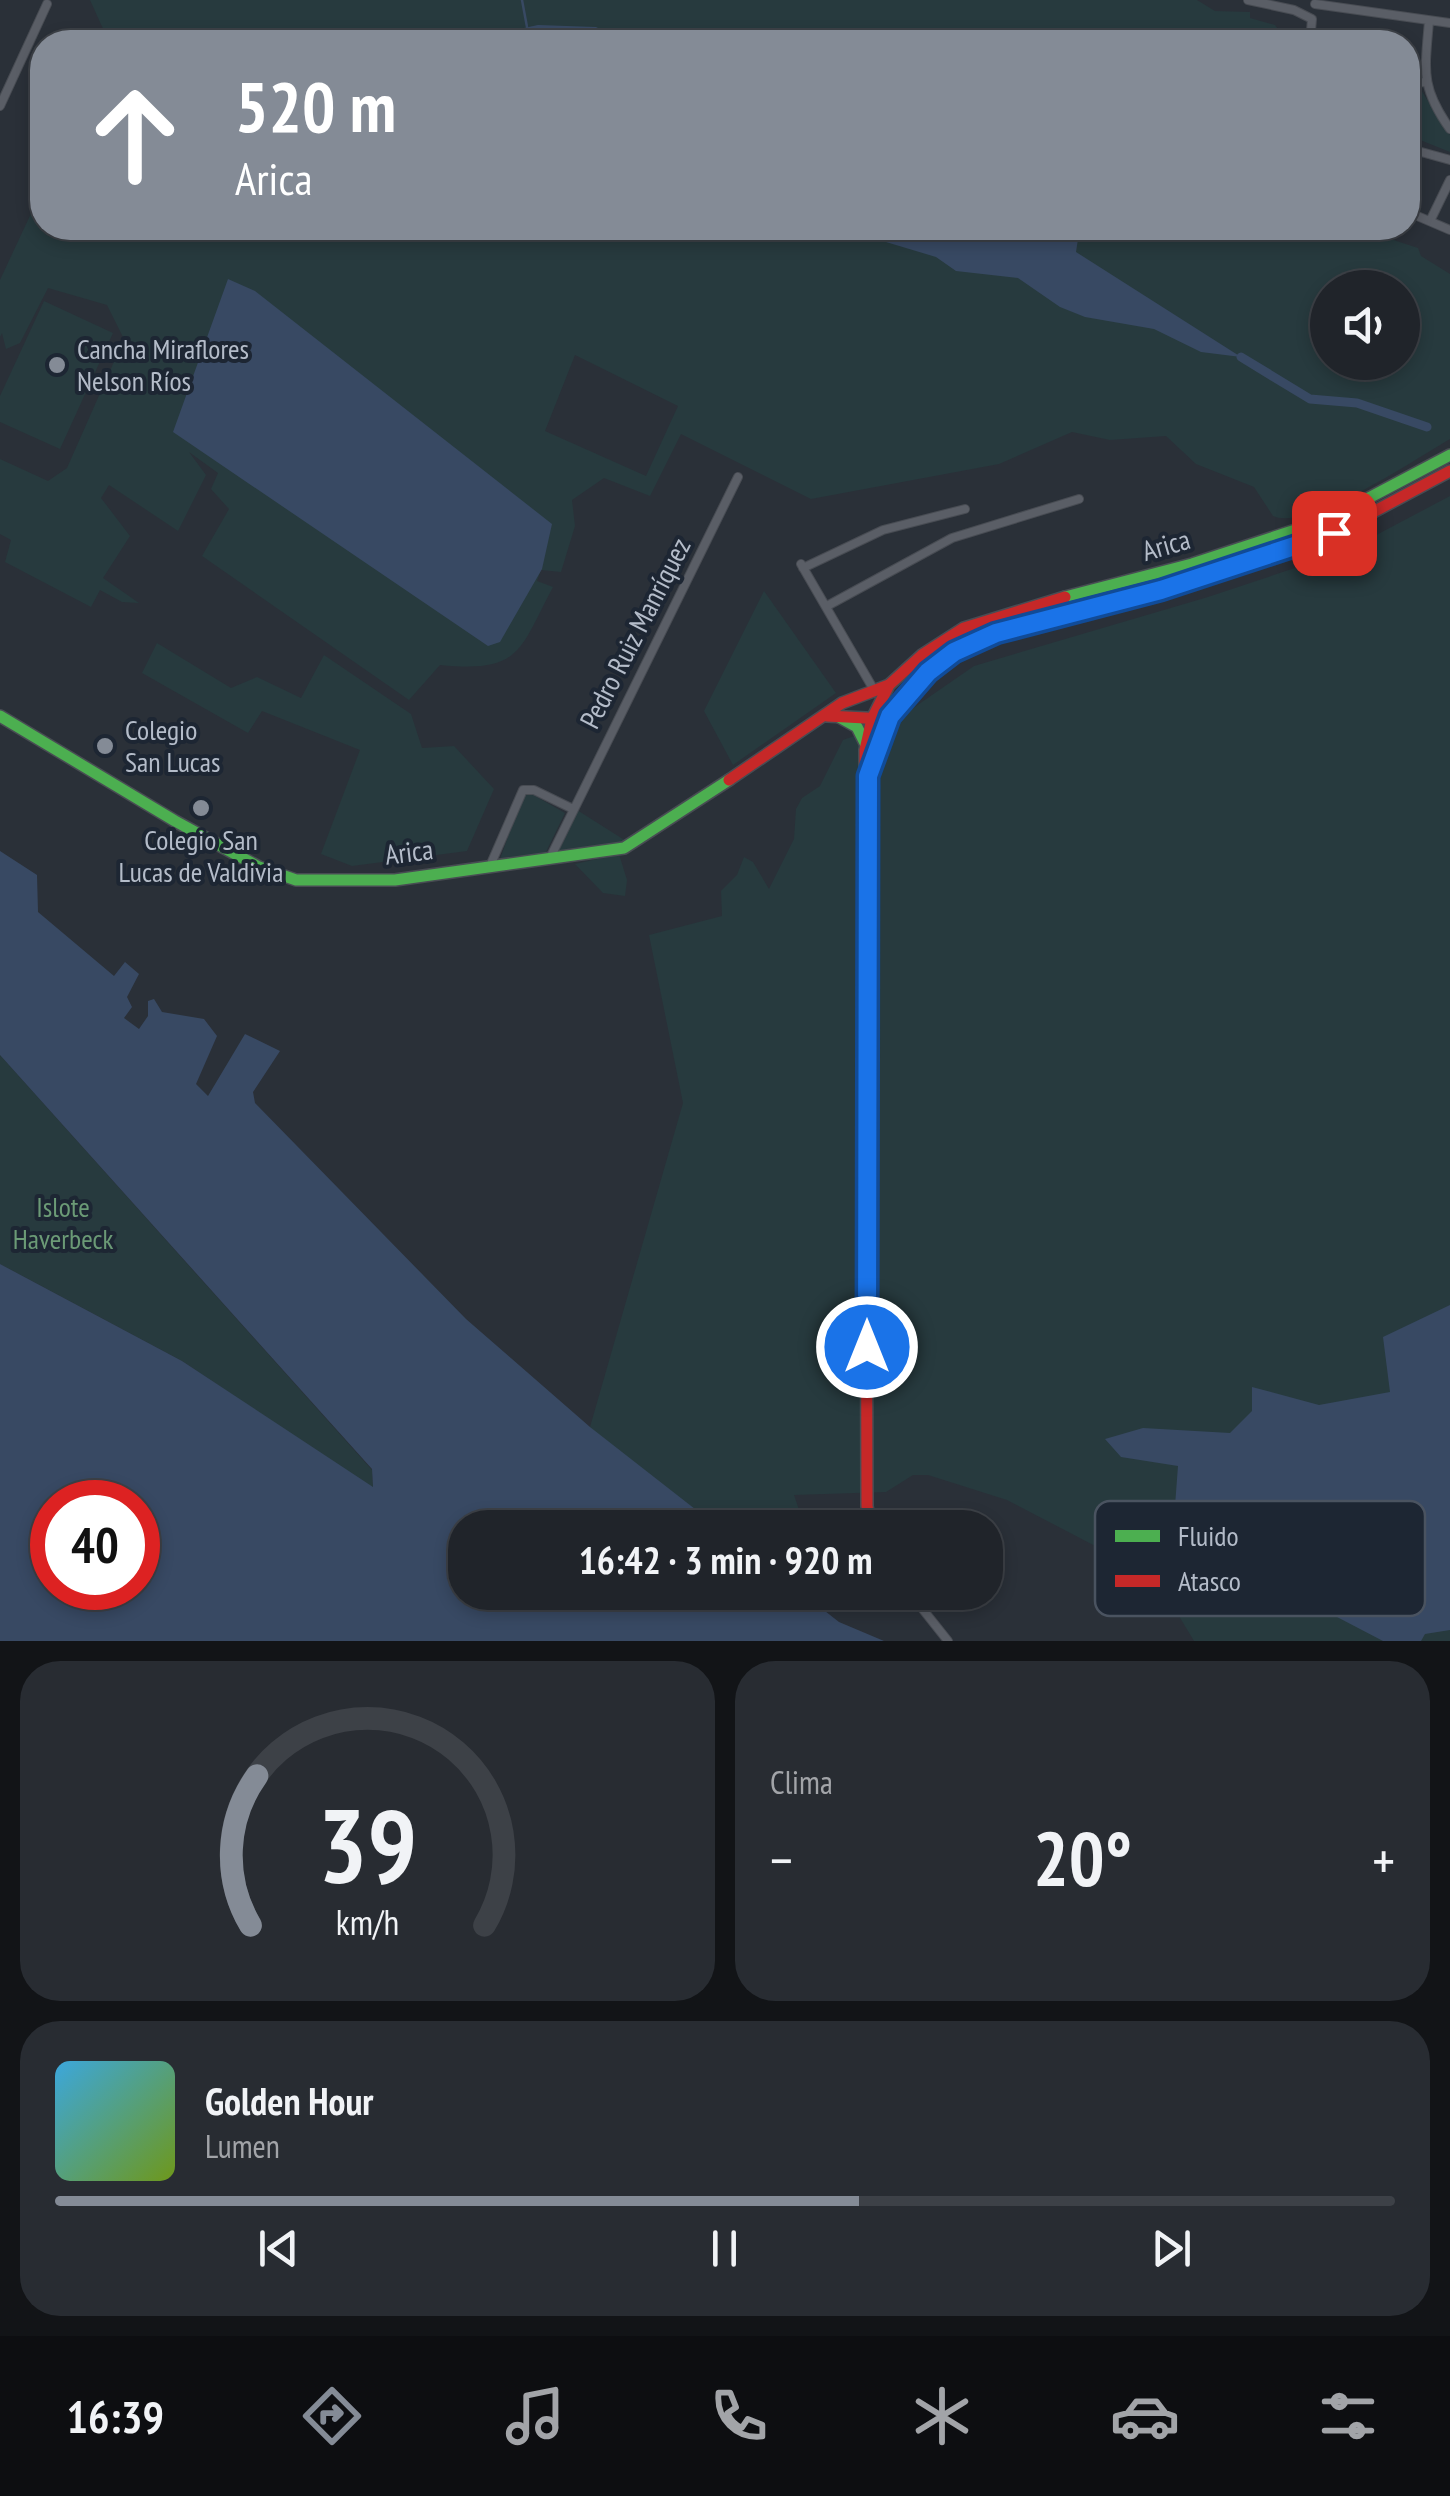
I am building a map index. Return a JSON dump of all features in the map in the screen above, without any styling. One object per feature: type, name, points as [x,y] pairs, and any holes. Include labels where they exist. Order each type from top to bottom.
[{"type":"main road","name":"Arica","points":[[0,716],[174,822],[258,866],[296,880],[396,880],[624,848],[831,716],[842,703],[890,686],[934,646],[980,621],[1192,564],[1329,519],[1450,455]]},
{"type":"main road","name":"Arica","points":[[890,716],[939,661],[976,641],[1161,590],[1334,533],[1450,471]]},
{"type":"main road","points":[[870,1510],[866,743],[872,719],[890,686]]},
{"type":"main road","points":[[831,716],[890,716]]},
{"type":"main road","points":[[831,716],[857,727],[866,743]]},
{"type":"street","points":[[1248,0],[1312,19]]},
{"type":"street","points":[[1311,30],[1315,2],[1450,23]]},
{"type":"street","points":[[35,30],[47,4]]},
{"type":"street","points":[[1429,21],[1424,82],[1432,104],[1450,128]]},
{"type":"street","points":[[0,106],[30,41]]},
{"type":"street","points":[[1420,82],[1424,82]]},
{"type":"street","points":[[1420,152],[1450,160]]},
{"type":"street","points":[[1431,219],[1450,180]]},
{"type":"street","points":[[1420,216],[1450,230]]},
{"type":"street","name":"Pedro Ruiz Manríquez","points":[[549,860],[738,477]]},
{"type":"street","points":[[826,606],[952,538],[1078,498]]},
{"type":"street","points":[[874,690],[802,566],[883,530],[965,509]]},
{"type":"street","points":[[868,776],[890,716]]},
{"type":"street","points":[[490,866],[523,790],[534,790],[573,809]]},
{"type":"street","points":[[924,1610],[948,1641]]},
{"type":"green space","points":[[90,0],[1197,0],[1215,11],[1250,12],[1250,18],[1275,25],[1279,30],[104,30]]},
{"type":"green space","points":[[1420,89],[1450,135],[1450,152],[1420,140]]},
{"type":"green space","points":[[30,216],[30,240],[1394,240],[1418,248],[1421,256],[1450,274],[1450,439],[1336,504],[1289,518],[1273,516],[1254,487],[1196,464],[1166,436],[1110,440],[1072,432],[999,464],[811,499],[681,434],[650,496],[604,478],[572,500],[575,526],[561,572],[541,570],[537,581],[553,587],[524,642],[514,653],[487,665],[440,665],[409,700],[202,556],[229,509],[211,489],[218,473],[189,452],[206,475],[178,531],[109,485],[101,498],[130,536],[103,578],[139,603],[122,602],[100,590],[91,607],[5,562],[11,540],[0,534],[0,459],[48,481],[67,468],[124,339],[107,305],[48,288],[20,343],[6,349],[2,333],[0,337],[0,280]],"holes":[[[303,330],[551,524],[549,533]],[[575,355],[678,406],[646,476],[545,431]]]},
{"type":"green space","name":"Cancha Miraflores Nelson Ríos","points":[[44,301],[113,333],[60,449],[0,422],[0,396]]},
{"type":"green space","points":[[1450,496],[1450,1641],[1194,1641],[1179,1616],[1425,1616],[1425,1501],[1095,1501],[1095,1546],[1007,1500],[928,1475],[913,1475],[886,1492],[794,1495],[799,1510],[668,1510],[590,1427],[683,1103],[649,935],[722,916],[721,891],[737,875],[744,857],[753,862],[769,889],[794,839],[796,809],[802,798],[820,786],[843,740],[893,722],[974,666],[1208,597],[1346,551]]},
{"type":"green space","points":[[1151,582],[1152,589],[1002,628],[948,650],[944,647],[991,625]]},
{"type":"green space","points":[[764,591],[836,693],[733,765],[704,711]]},
{"type":"green space","points":[[157,643],[231,688],[257,677],[301,698],[324,655],[411,714],[422,748],[454,746],[494,789],[467,851],[352,866],[321,854],[360,750],[262,711],[248,733],[142,673]]},
{"type":"green space","points":[[530,793],[565,813],[545,854],[500,859],[523,795]]},
{"type":"green space","points":[[577,810],[626,841],[559,852],[557,847]]},
{"type":"green space","points":[[619,854],[627,880],[625,896],[603,893],[575,864]]},
{"type":"green space","name":"Islote Haverbeck","points":[[0,1055],[372,1470],[373,1489],[182,1361],[0,1264]]},
{"type":"water","points":[[538,25],[602,30],[518,30]]},
{"type":"water","points":[[872,240],[1078,240],[1076,252],[1241,357],[1201,352],[1154,329],[1085,317],[1060,307],[1018,278],[956,271],[936,257]]},
{"type":"water","points":[[228,279],[255,291],[552,524],[542,569],[500,642],[488,646],[173,432]]},
{"type":"water","points":[[0,851],[37,875],[38,912],[114,976],[125,962],[139,974],[127,997],[132,1007],[124,1018],[139,1029],[148,1016],[148,1001],[154,999],[162,1012],[204,1019],[217,1036],[196,1084],[208,1096],[245,1034],[280,1051],[253,1092],[255,1103],[466,1319],[590,1427],[696,1510],[448,1510],[448,1610],[824,1610],[839,1622],[884,1641],[0,1641],[0,1264],[182,1361],[373,1487],[372,1469],[0,1055]]},
{"type":"water","points":[[1450,1305],[1450,1630],[1425,1634],[1421,1641],[1383,1641],[1335,1616],[1425,1616],[1425,1501],[1175,1501],[1178,1466],[1121,1457],[1105,1439],[1143,1428],[1230,1433],[1252,1411],[1252,1387],[1319,1405],[1390,1392],[1383,1337]]},
{"type":"waterway","points":[[522,0],[527,27]]},
{"type":"waterway","points":[[1241,357],[1310,399],[1357,403],[1427,427]]},
{"type":"traffic: fast","points":[[1065,597],[1192,564],[1329,519],[1450,455]]},
{"type":"traffic: fast","points":[[0,716],[175,821],[259,867],[296,880],[395,880],[624,848],[729,780]]},
{"type":"traffic: fast","points":[[839,717],[857,727],[865,743]]},
{"type":"traffic: jam","points":[[827,716],[885,719],[939,661],[976,641],[1161,590],[1334,533],[1450,471]]},
{"type":"traffic: jam","points":[[729,780],[842,703],[889,685],[922,655],[964,628],[1065,597]]},
{"type":"traffic: jam","points":[[868,1510],[865,750],[872,719],[889,685]]},
{"type":"place","name":"Cancha Miraflores Nelson Ríos","points":[[57,365]]},
{"type":"place","name":"Colegio San Lucas","points":[[105,746]]},
{"type":"place","name":"Colegio San Lucas de Valdivia","points":[[201,808]]},
{"type":"route","points":[[867,1347],[868,776],[890,716],[939,661],[976,641],[1161,590],[1334,533]]}]
